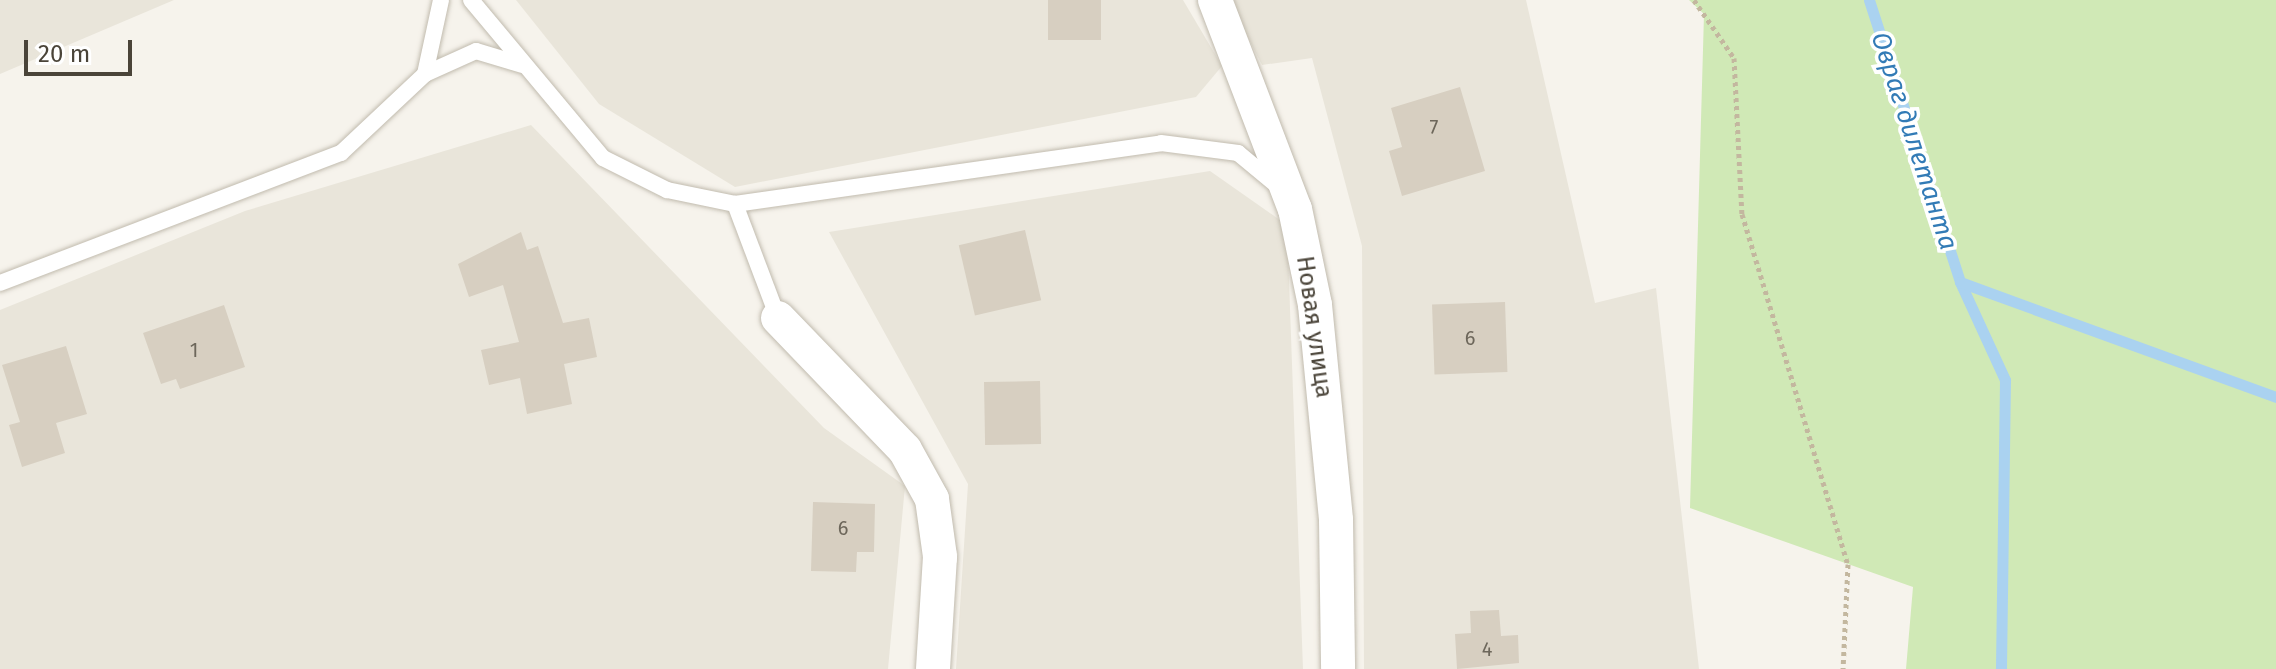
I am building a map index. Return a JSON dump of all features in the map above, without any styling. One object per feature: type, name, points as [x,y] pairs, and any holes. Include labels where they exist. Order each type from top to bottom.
[{"type":"street","name":"Новая улица","points":[[1215,0],[1282,190],[1295,209],[1315,305],[1336,520],[1338,669]]},
{"type":"street","points":[[778,318],[905,450],[932,499],[940,557],[933,669]]},
{"type":"lane","points":[[425,74],[441,0]]},
{"type":"lane","points":[[471,0],[522,65],[603,158],[667,190],[735,204],[1161,143],[1238,153],[1282,190]]},
{"type":"lane","points":[[0,283],[341,153],[425,74],[476,51],[522,65]]},
{"type":"lane","points":[[735,204],[778,318]]},
{"type":"path","points":[[1694,0],[1734,58],[1742,214],[1848,564],[1843,669]]},
{"type":"shaded area","points":[[0,0],[174,0],[0,74]]},
{"type":"shaded area","points":[[516,0],[1183,0],[1222,66],[1196,97],[735,187],[599,104]]},
{"type":"shaded area","points":[[1229,0],[1526,0],[1595,303],[1656,288],[1699,669],[1364,669],[1362,246],[1312,58],[1262,65]]},
{"type":"shaded area","points":[[531,125],[824,428],[905,486],[888,669],[0,669],[0,310],[245,211]]},
{"type":"shaded area","points":[[1210,171],[1287,225],[1303,669],[956,669],[968,484],[829,232]]},
{"type":"green space","points":[[1689,0],[2276,0],[2276,669],[1906,669],[1913,587],[1690,508],[1704,14]]},
{"type":"building","points":[[1048,0],[1101,0],[1101,40],[1048,40]]},
{"type":"building","points":[[1460,87],[1485,171],[1402,196],[1389,151],[1402,147],[1391,108]]},
{"type":"building","points":[[1025,230],[1041,300],[975,315],[959,245]]},
{"type":"building","points":[[521,232],[527,250],[538,246],[563,323],[589,318],[597,357],[564,364],[572,404],[527,414],[520,378],[489,385],[481,350],[519,342],[503,285],[469,297],[458,264]]},
{"type":"building","points":[[1505,302],[1507,372],[1434,375],[1432,305]]},
{"type":"building","points":[[224,305],[245,367],[180,389],[176,379],[161,384],[143,333]]},
{"type":"building","points":[[66,346],[87,414],[56,423],[65,453],[22,467],[9,425],[20,422],[2,365]]},
{"type":"building","points":[[1040,381],[1041,444],[985,445],[984,382]]},
{"type":"building","points":[[813,502],[875,504],[874,552],[857,552],[856,572],[811,571]]},
{"type":"building","points":[[1499,610],[1501,636],[1518,635],[1519,663],[1457,669],[1455,634],[1471,633],[1470,611]]},
{"type":"waterway","name":"Овраг дилетанта","points":[[1869,0],[1960,282],[2005,380],[2001,669]]},
{"type":"waterway","points":[[1960,282],[2276,397]]}]
